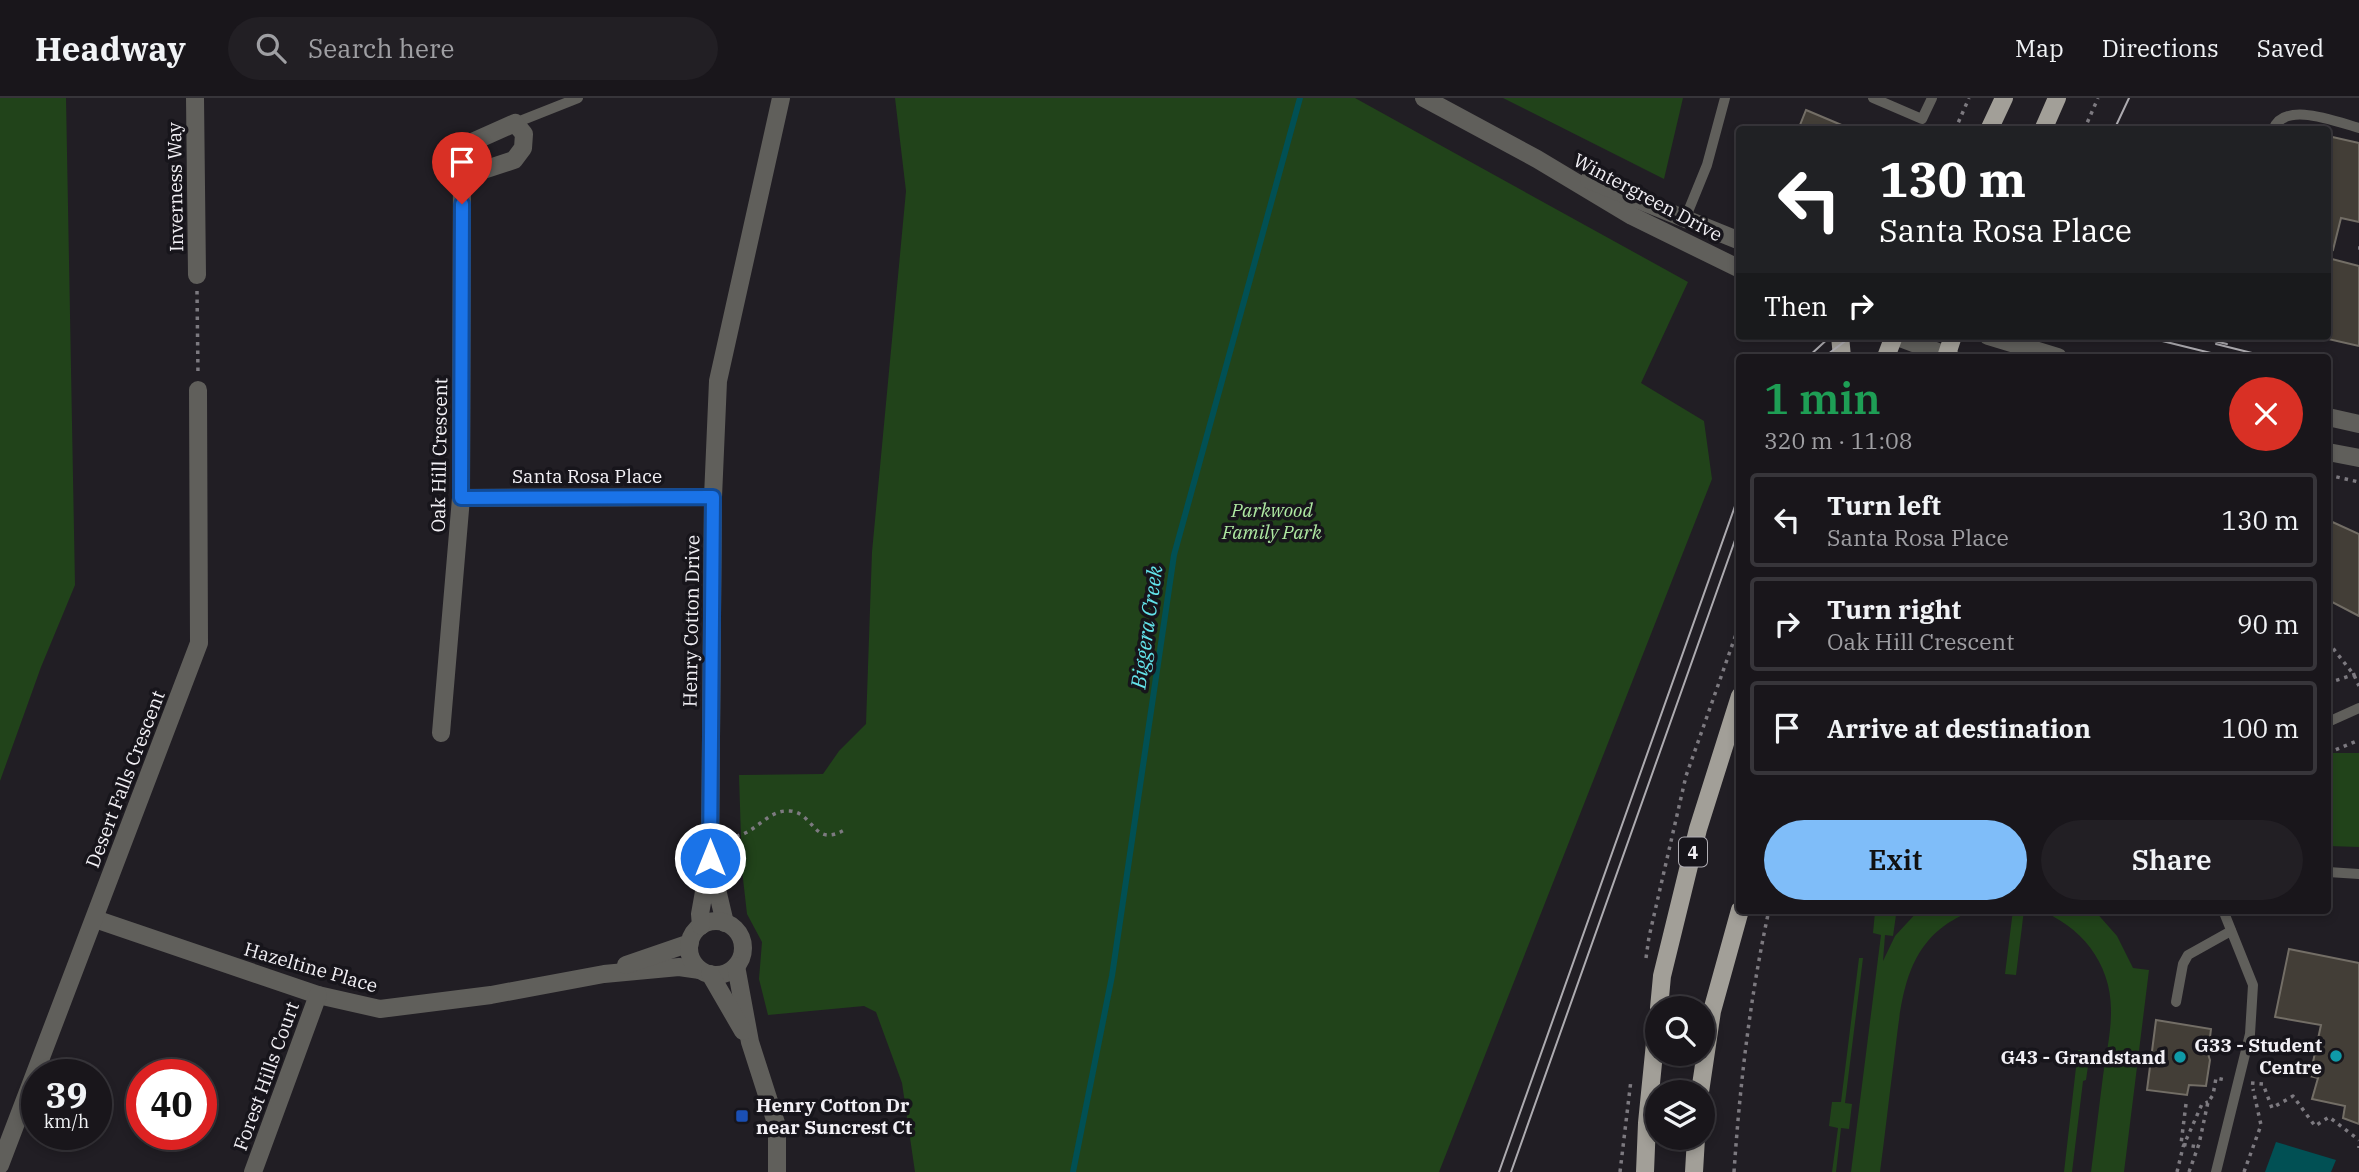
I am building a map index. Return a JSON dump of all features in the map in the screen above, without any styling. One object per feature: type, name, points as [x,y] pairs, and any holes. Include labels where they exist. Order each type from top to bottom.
[{"type":"main road","points":[[1991,126],[2004,98]]},
{"type":"main road","points":[[2045,126],[2057,98]]},
{"type":"main road","name":"4","points":[[1660,996],[1662,976],[1698,829],[1736,709]]},
{"type":"main road","points":[[1702,1080],[1712,1010],[1739,914]]},
{"type":"main road","points":[[1645,1172],[1653,1066]]},
{"type":"main road","points":[[1694,1172],[1695,1150]]},
{"type":"street","name":"Inverness Way","points":[[195,98],[197,275]]},
{"type":"street","name":"Henry Cotton Drive","points":[[701,926],[700,914],[710,858],[713,497],[718,381],[781,98]]},
{"type":"street","name":"Wintergreen Drive","points":[[1424,98],[1537,159],[1632,216],[1736,267]]},
{"type":"street","name":"Oak Hill Crescent","points":[[441,733],[461,498],[462,163],[470,143],[515,123]]},
{"type":"street","points":[[462,177],[514,160],[523,148],[524,134],[515,123]]},
{"type":"street","name":"Wintergreen Drive","points":[[1537,159],[1736,239]]},
{"type":"street","points":[[1905,340],[1943,354]]},
{"type":"street","points":[[2001,340],[2048,354]]},
{"type":"street","name":"Desert Falls Crescent","points":[[0,1165],[199,643],[198,390]]},
{"type":"street","points":[[2331,418],[2359,424]]},
{"type":"street","points":[[2331,453],[2359,458]]},
{"type":"street","name":"Santa Rosa Place","points":[[461,498],[713,497]]},
{"type":"street","name":"Henry Cotton Drive","points":[[710,858],[725,923]]},
{"type":"street","name":"Hazeltine Place","points":[[95,919],[318,995],[380,1009],[491,995],[604,974],[678,967],[705,972]]},
{"type":"street","points":[[705,972],[724,974],[741,959],[742,942],[733,927],[725,923],[708,922],[701,926],[690,943],[691,958],[705,972],[750,1042]]},
{"type":"street","name":"Hazeltine Place","points":[[604,974],[690,943]]},
{"type":"street","points":[[736,966],[750,1042],[777,1126],[777,1172]]},
{"type":"street","name":"Forest Hills Court","points":[[253,1172],[318,995]]},
{"type":"lane","name":"Oak Hill Crescent","points":[[515,123],[578,98]]},
{"type":"lane","points":[[1685,219],[1707,165],[1725,98]]},
{"type":"lane","points":[[1873,98],[1923,119],[1932,98]]},
{"type":"lane","points":[[2274,126],[2284,115],[2297,113],[2359,128]]},
{"type":"lane","points":[[2331,721],[2359,708]]},
{"type":"lane","points":[[2331,872],[2359,874]]},
{"type":"lane","points":[[2216,1172],[2250,1034],[2253,985],[2225,914]]},
{"type":"lane","points":[[2176,1002],[2183,964],[2188,955],[2231,931]]},
{"type":"path","points":[[1957,126],[1969,98]]},
{"type":"path","points":[[2086,126],[2098,98]]},
{"type":"path","points":[[197,275],[198,390]]},
{"type":"path","points":[[2331,476],[2359,482]]},
{"type":"path","points":[[2331,645],[2356,674],[2359,685]]},
{"type":"path","points":[[2331,681],[2356,674]]},
{"type":"path","points":[[2331,752],[2359,740]]},
{"type":"path","points":[[736,836],[753,830],[773,814],[789,810],[800,814],[819,834],[829,835],[846,829]]},
{"type":"path","points":[[1734,1172],[1754,975],[1768,914]]},
{"type":"path","points":[[2189,1172],[2216,1078],[2238,1083],[2263,1084],[2272,1108],[2293,1096],[2315,1126],[2329,1116],[2359,1140]]},
{"type":"path","points":[[2244,1172],[2261,1125],[2252,1083]]},
{"type":"path","points":[[2177,1172],[2202,1104],[2208,1102]]},
{"type":"path","points":[[2186,1104],[2181,1144],[2198,1147]]},
{"type":"green space","points":[[0,98],[66,98],[75,585],[41,667],[0,781]]},
{"type":"green space","name":"Parkwood Family Park","points":[[895,98],[1355,98],[1688,282],[1641,383],[1704,421],[1712,479],[1439,1172],[915,1172],[902,1083],[876,1012],[864,1006],[768,1015],[759,979],[762,942],[747,914],[742,870],[739,775],[823,774],[839,751],[866,724],[872,552],[906,191]]},
{"type":"green space","points":[[1503,98],[1683,98],[1664,179]]},
{"type":"green space","points":[[2333,753],[2359,753],[2359,847],[2331,846]]},
{"type":"green space","points":[[1875,914],[1896,915],[1893,936],[1885,935],[1883,961],[1895,936],[1915,914],[1966,914],[1951,921],[1934,935],[1920,952],[1911,970],[1900,1013],[1880,1172],[1851,1172],[1881,935],[1873,933]]},
{"type":"green space","points":[[2012,914],[2024,914],[2016,975],[2005,974]]},
{"type":"green space","points":[[2047,914],[2098,914],[2117,936],[2133,968],[2149,970],[2124,1172],[2091,1172],[2110,1028],[2110,994],[2106,978],[2100,963],[2080,936]]},
{"type":"green space","points":[[1859,958],[1863,958],[1845,1103],[1852,1104],[1849,1129],[1841,1128],[1836,1172],[1832,1172],[1838,1128],[1829,1126],[1832,1102],[1841,1102]]},
{"type":"green space","points":[[2078,1050],[2090,1052],[2086,1080],[2083,1081],[2072,1172],[2064,1172]]},
{"type":"water","points":[[2276,1142],[2336,1160],[2331,1172],[2265,1172]]},
{"type":"building","points":[[1806,110],[1844,126],[1800,126]]},
{"type":"building","points":[[2331,137],[2359,143],[2359,222],[2341,218],[2333,250]]},
{"type":"building","points":[[2331,259],[2359,266],[2359,346],[2331,340]]},
{"type":"building","points":[[2331,521],[2359,534],[2359,616],[2331,602]]},
{"type":"building","name":"G33 - Student Centre","points":[[2289,949],[2359,963],[2359,1124],[2343,1118],[2345,1106],[2312,1099],[2318,1078],[2310,1076],[2321,1025],[2275,1017]]},
{"type":"building","name":"G43 - Grandstand","points":[[2156,1020],[2211,1029],[2206,1086],[2189,1085],[2187,1095],[2147,1090]]},
{"type":"waterway","name":"Biggera Creek","points":[[1073,1172],[1112,976],[1174,555],[1300,98]]},
{"type":"tram line","points":[[2116,126],[2129,98]]},
{"type":"tram line","points":[[1811,354],[1827,340]]},
{"type":"tram line","points":[[1828,354],[1847,340]]},
{"type":"tram line","points":[[2158,340],[2215,354]]},
{"type":"tram line","points":[[2210,340],[2227,344]]},
{"type":"tram line","points":[[2216,344],[2256,354]]},
{"type":"tram line","points":[[1499,1172],[1736,503]]},
{"type":"tram line","points":[[1511,1172],[1736,537]]},
{"type":"place","name":"G33 - Student Centre","points":[[2336,1056]]},
{"type":"place","name":"G43 - Grandstand","points":[[2180,1057]]},
{"type":"place","name":"Henry Cotton Dr near Suncrest Ct","points":[[742,1116]]},
{"type":"route","points":[[462,204],[461,498],[713,497],[710,858]]}]
